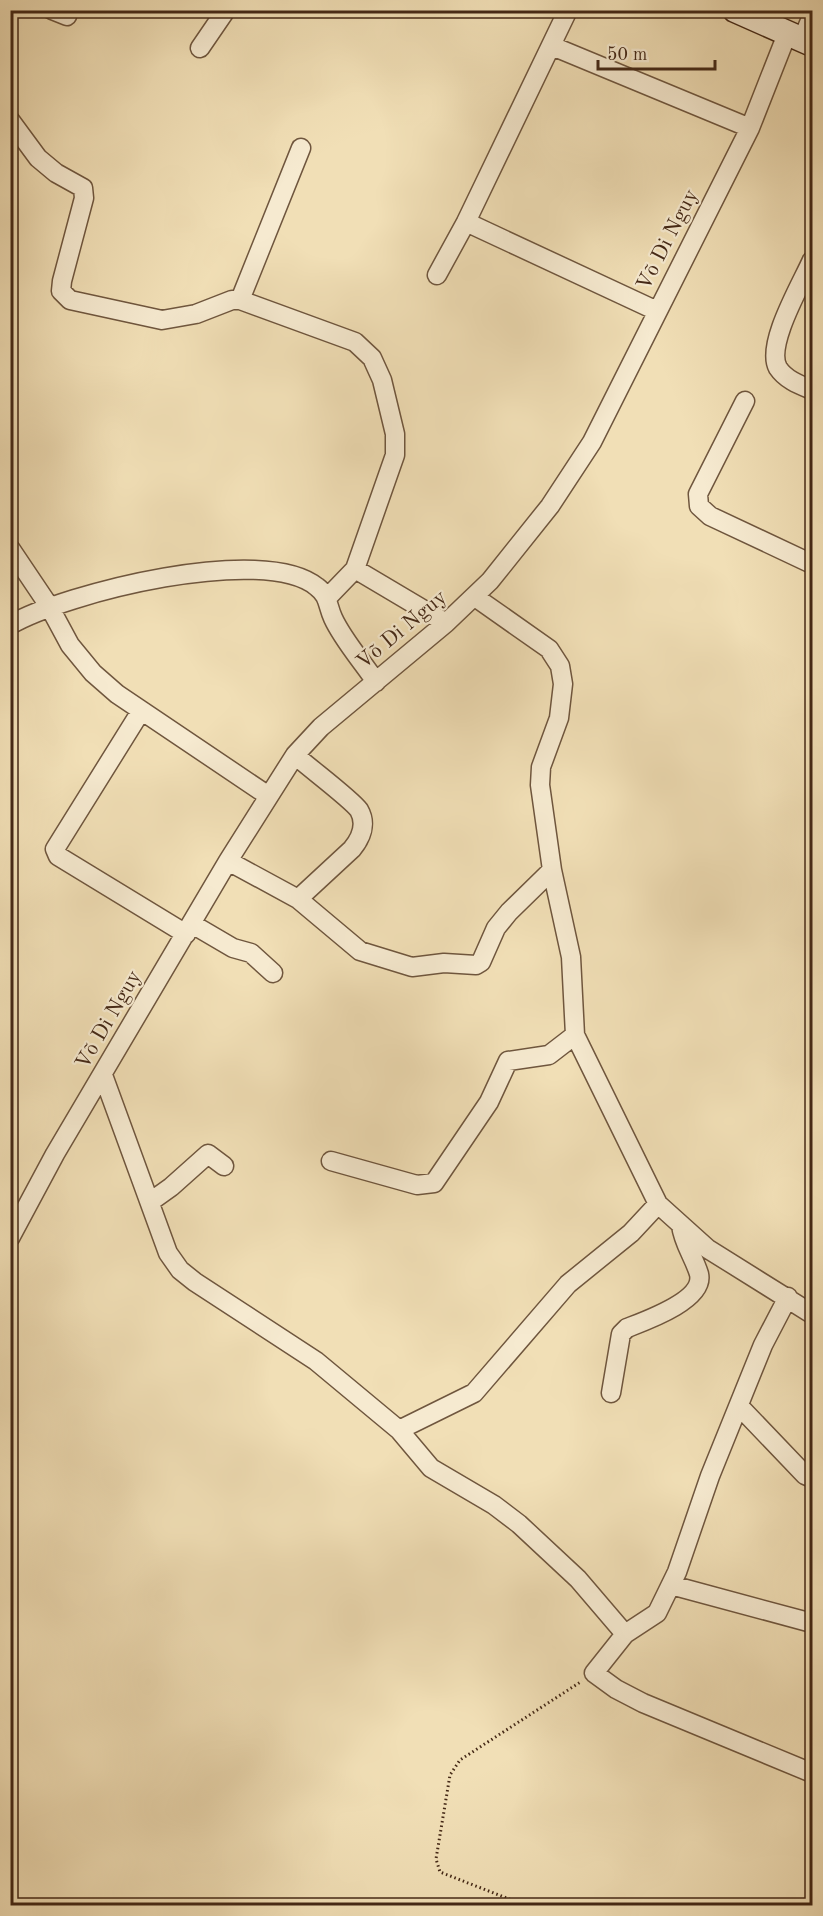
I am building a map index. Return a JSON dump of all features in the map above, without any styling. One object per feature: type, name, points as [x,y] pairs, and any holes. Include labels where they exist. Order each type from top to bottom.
[{"type":"street","points":[[52,10],[63,16],[67,16],[69,10]]},
{"type":"street","points":[[200,48],[226,10]]},
{"type":"street","points":[[437,275],[466,222],[568,10]]},
{"type":"street","points":[[735,10],[801,40]]},
{"type":"street","name":"Võ Di Nguy","points":[[10,1238],[56,1154],[228,861],[267,795],[295,755],[321,727],[475,597],[528,534],[582,459],[750,128],[813,16]]},
{"type":"street","points":[[552,46],[750,128]]},
{"type":"street","points":[[10,120],[38,158],[56,173],[83,188],[84,198],[62,280],[61,291],[70,300],[162,320],[196,314],[232,300],[240,300],[355,342],[372,358],[382,380],[395,434],[395,455],[355,569],[328,597]]},
{"type":"street","points":[[240,300],[301,148]]},
{"type":"street","points":[[466,222],[657,310]]},
{"type":"street","points":[[813,260],[776,340],[774,357],[786,376],[813,390]]},
{"type":"street","points":[[746,401],[698,495],[699,506],[710,516],[813,564]]},
{"type":"street","points":[[10,548],[84,664],[117,694],[267,795]]},
{"type":"street","points":[[355,569],[446,623]]},
{"type":"street","points":[[10,626],[49,606],[141,582],[205,570],[277,572],[301,577],[315,585],[328,597],[333,618],[376,682]]},
{"type":"street","points":[[475,597],[549,649],[560,666],[563,684],[559,718],[540,776],[552,870],[571,957],[575,1035],[658,1204],[708,1249],[813,1314]]},
{"type":"street","points":[[141,711],[55,849],[58,856],[189,929],[233,948],[251,953],[273,973]]},
{"type":"street","points":[[295,755],[358,810],[363,829],[352,849],[298,899]]},
{"type":"street","points":[[228,861],[298,899],[347,943],[372,956],[412,967],[444,963],[476,965],[484,958],[496,928],[552,870]]},
{"type":"street","points":[[331,1161],[417,1185],[434,1183],[489,1102],[508,1061],[549,1055],[575,1035]]},
{"type":"street","points":[[103,1075],[168,1254],[180,1270],[316,1361],[399,1430],[431,1468],[494,1505],[540,1541],[606,1609],[625,1634]]},
{"type":"street","points":[[150,1202],[181,1179],[204,1156],[213,1156],[224,1166]]},
{"type":"street","points":[[399,1430],[474,1393],[568,1284],[631,1233],[658,1204]]},
{"type":"street","points":[[611,1393],[621,1334],[627,1328],[676,1306],[698,1286],[700,1276],[684,1240],[681,1225]]},
{"type":"street","points":[[788,1297],[764,1345],[657,1613],[625,1634],[594,1673],[616,1689],[643,1703],[813,1773]]},
{"type":"street","points":[[739,1406],[805,1475],[813,1478]]},
{"type":"street","points":[[670,1585],[813,1623]]},
{"type":"path","points":[[527,1905],[440,1872],[436,1859],[450,1775],[460,1760],[594,1673]]}]
